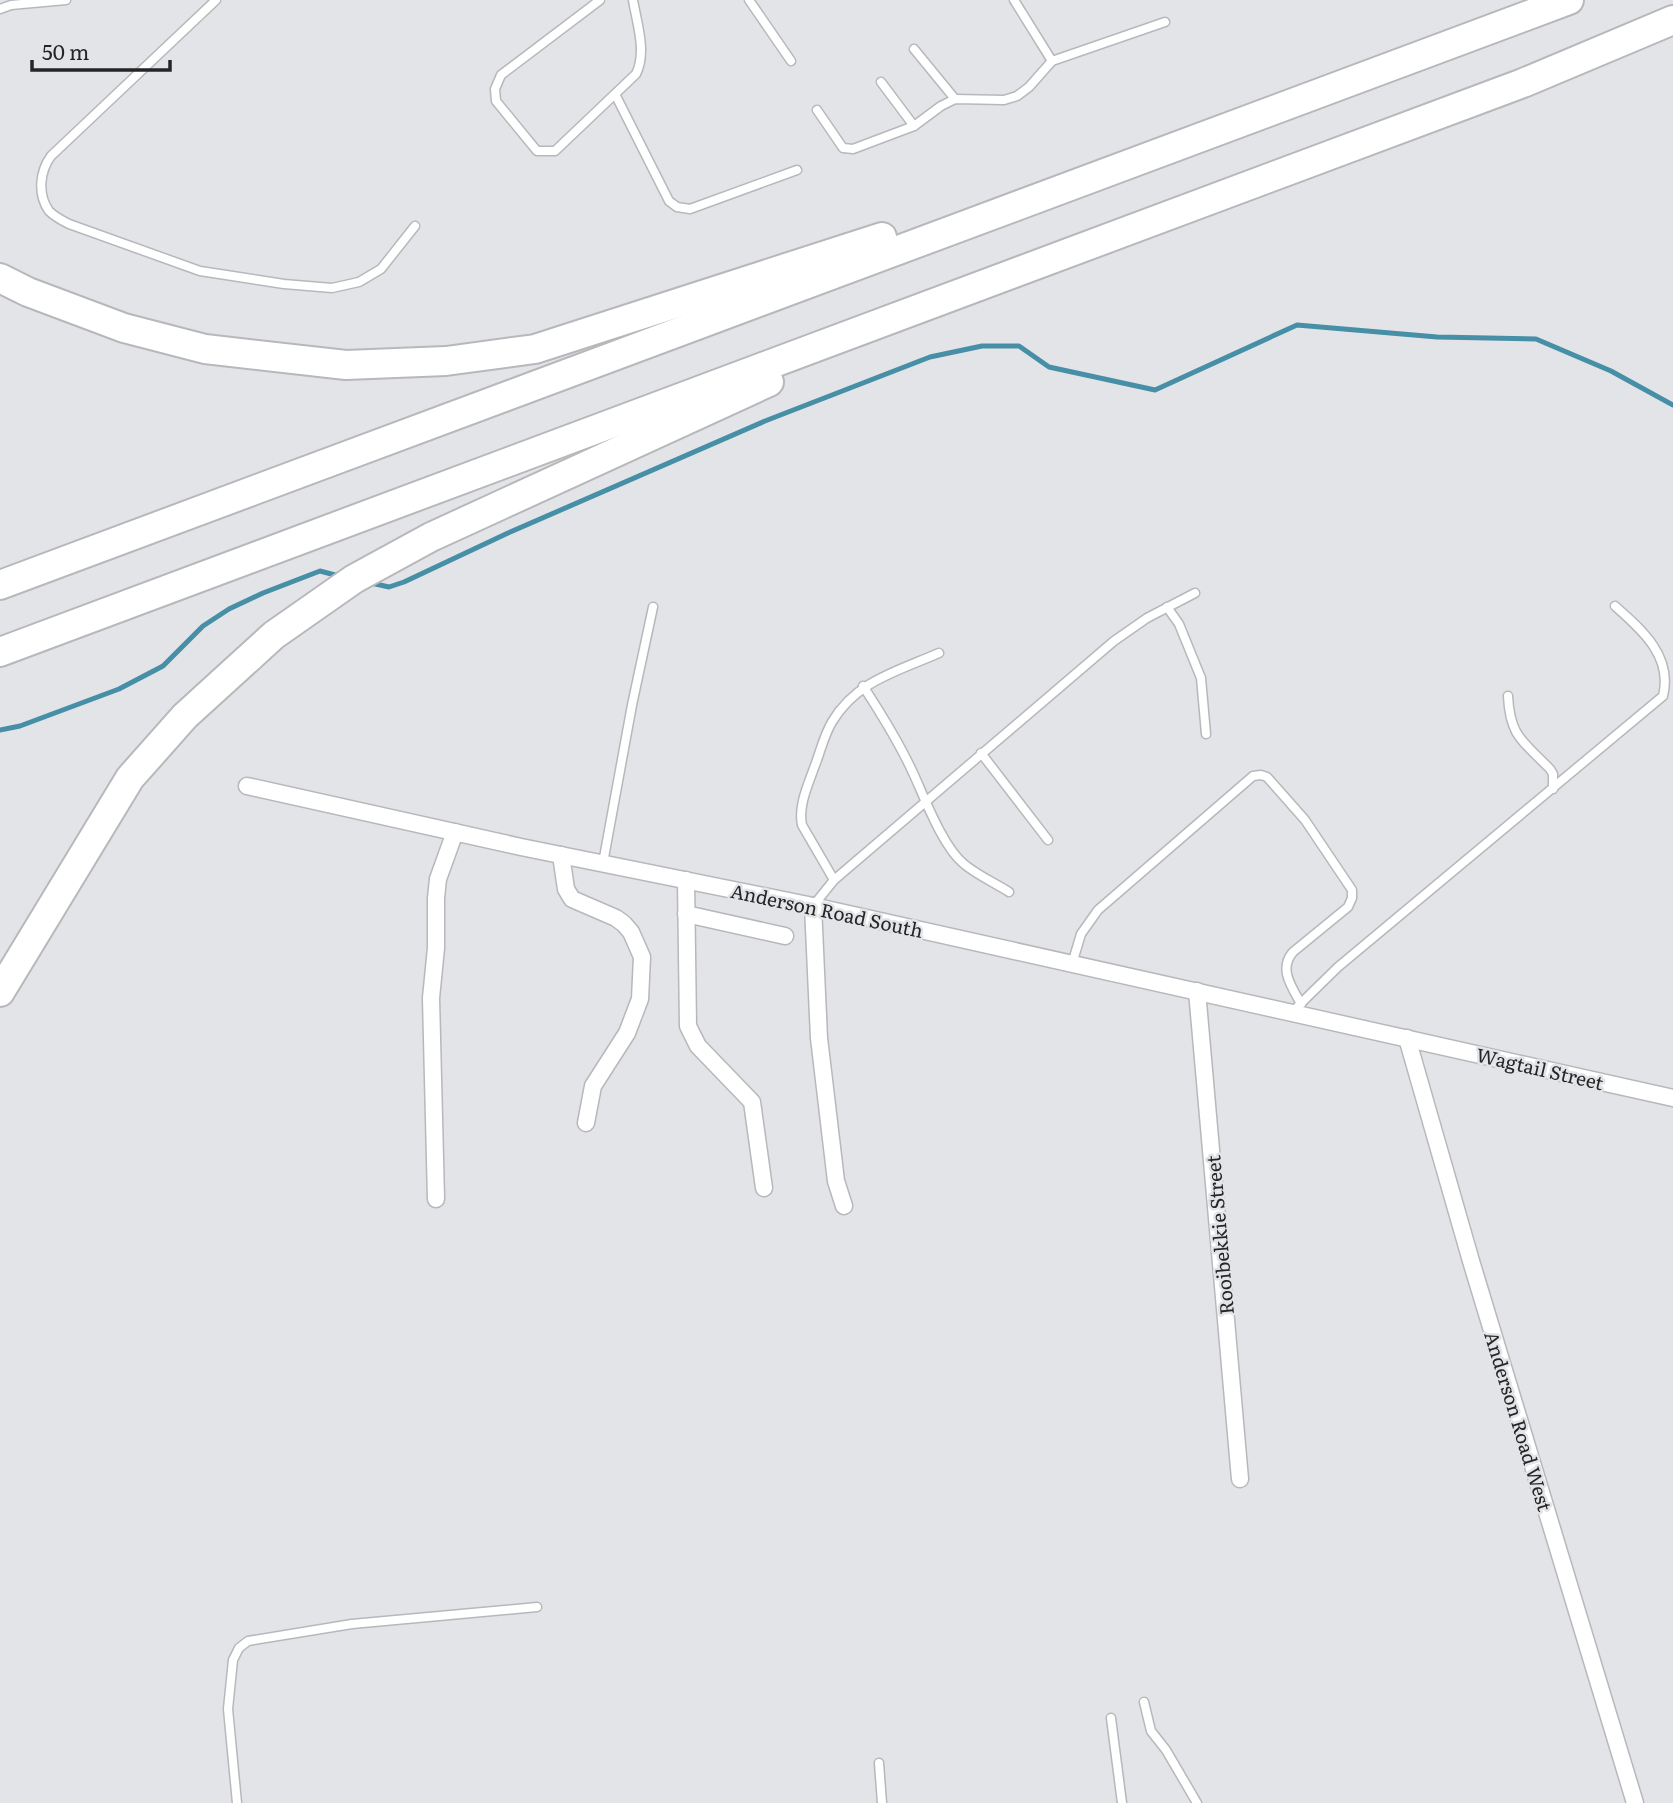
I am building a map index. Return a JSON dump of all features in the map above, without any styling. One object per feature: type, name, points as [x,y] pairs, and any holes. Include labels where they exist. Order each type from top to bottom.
[{"type":"highway","points":[[0,585],[1569,0]]},
{"type":"highway","points":[[0,652],[1523,83],[1673,20]]},
{"type":"highway","points":[[0,278],[28,292],[124,328],[205,349],[346,365],[446,361],[535,349],[1205,134]]},
{"type":"highway","points":[[0,992],[130,778],[185,716],[274,635],[354,579],[431,537],[984,284]]},
{"type":"street","name":"Anderson Road South","points":[[247,786],[1197,991],[1296,1008],[1407,1038]]},
{"type":"street","points":[[436,1199],[431,998],[436,948],[436,898],[438,879],[455,832]]},
{"type":"street","points":[[561,855],[566,889],[572,899],[624,923],[642,957],[640,999],[627,1033],[593,1086],[586,1122]]},
{"type":"street","points":[[687,880],[688,1026],[698,1046],[752,1102],[764,1188]]},
{"type":"street","points":[[813,906],[819,1038],[836,1181],[844,1206]]},
{"type":"street","points":[[686,914],[785,936]]},
{"type":"street","name":"Rooibekkie Street","points":[[1197,991],[1240,1479]]},
{"type":"street","name":"Wagtail Street","points":[[1407,1038],[1673,1098]]},
{"type":"street","name":"Anderson Road West","points":[[1407,1038],[1471,1261],[1635,1803]]},
{"type":"lane","points":[[0,9],[11,5],[66,0]]},
{"type":"lane","points":[[216,0],[43,166],[41,183],[50,212],[69,225],[200,271],[284,284],[332,288],[359,282],[381,269],[415,226]]},
{"type":"lane","points":[[600,0],[501,75],[495,89],[496,101],[537,151],[555,151],[636,74],[641,64],[641,50],[633,0]]},
{"type":"lane","points":[[749,0],[791,61]]},
{"type":"lane","points":[[1014,0],[1052,61]]},
{"type":"lane","points":[[817,110],[845,149],[853,149],[914,126],[941,106],[956,99],[1004,100],[1017,96],[1029,87],[1052,61],[1165,22]]},
{"type":"lane","points":[[914,48],[956,99]]},
{"type":"lane","points":[[881,82],[914,126]]},
{"type":"lane","points":[[615,94],[669,201],[677,207],[690,209],[797,170]]},
{"type":"lane","points":[[813,906],[834,880],[1114,641],[1167,607],[1195,593]]},
{"type":"lane","points":[[1072,964],[1081,934],[1098,910],[1253,776],[1261,775],[1267,777],[1305,820],[1352,890],[1353,898],[1348,907],[1293,952],[1287,960],[1288,980],[1296,1008],[1338,967],[1663,696],[1667,689],[1669,665],[1666,656],[1658,645],[1615,606]]},
{"type":"lane","points":[[603,863],[653,607]]},
{"type":"lane","points":[[1167,607],[1179,624],[1201,678],[1206,734]]},
{"type":"lane","points":[[834,880],[802,825],[801,813],[807,787],[830,724],[863,686],[939,653]]},
{"type":"lane","points":[[863,686],[914,775],[953,852],[963,863],[1009,892]]},
{"type":"lane","points":[[1508,696],[1513,729],[1550,769],[1553,774],[1553,789]]},
{"type":"lane","points":[[981,753],[1048,840]]},
{"type":"lane","points":[[237,1803],[228,1709],[233,1660],[239,1648],[248,1641],[352,1624],[537,1607]]},
{"type":"lane","points":[[1144,1702],[1151,1731],[1166,1750],[1197,1803]]},
{"type":"lane","points":[[1111,1718],[1122,1803]]},
{"type":"lane","points":[[879,1763],[881,1803]]},
{"type":"waterway","points":[[371,583],[389,587],[404,582],[508,533],[765,421],[930,357],[982,346],[1019,346],[1049,367],[1155,390],[1297,325],[1437,337],[1536,339],[1611,371],[1673,405]]},
{"type":"waterway","points":[[0,730],[20,726],[119,689],[163,666],[203,626],[229,609],[263,593],[320,571],[335,575]]}]
